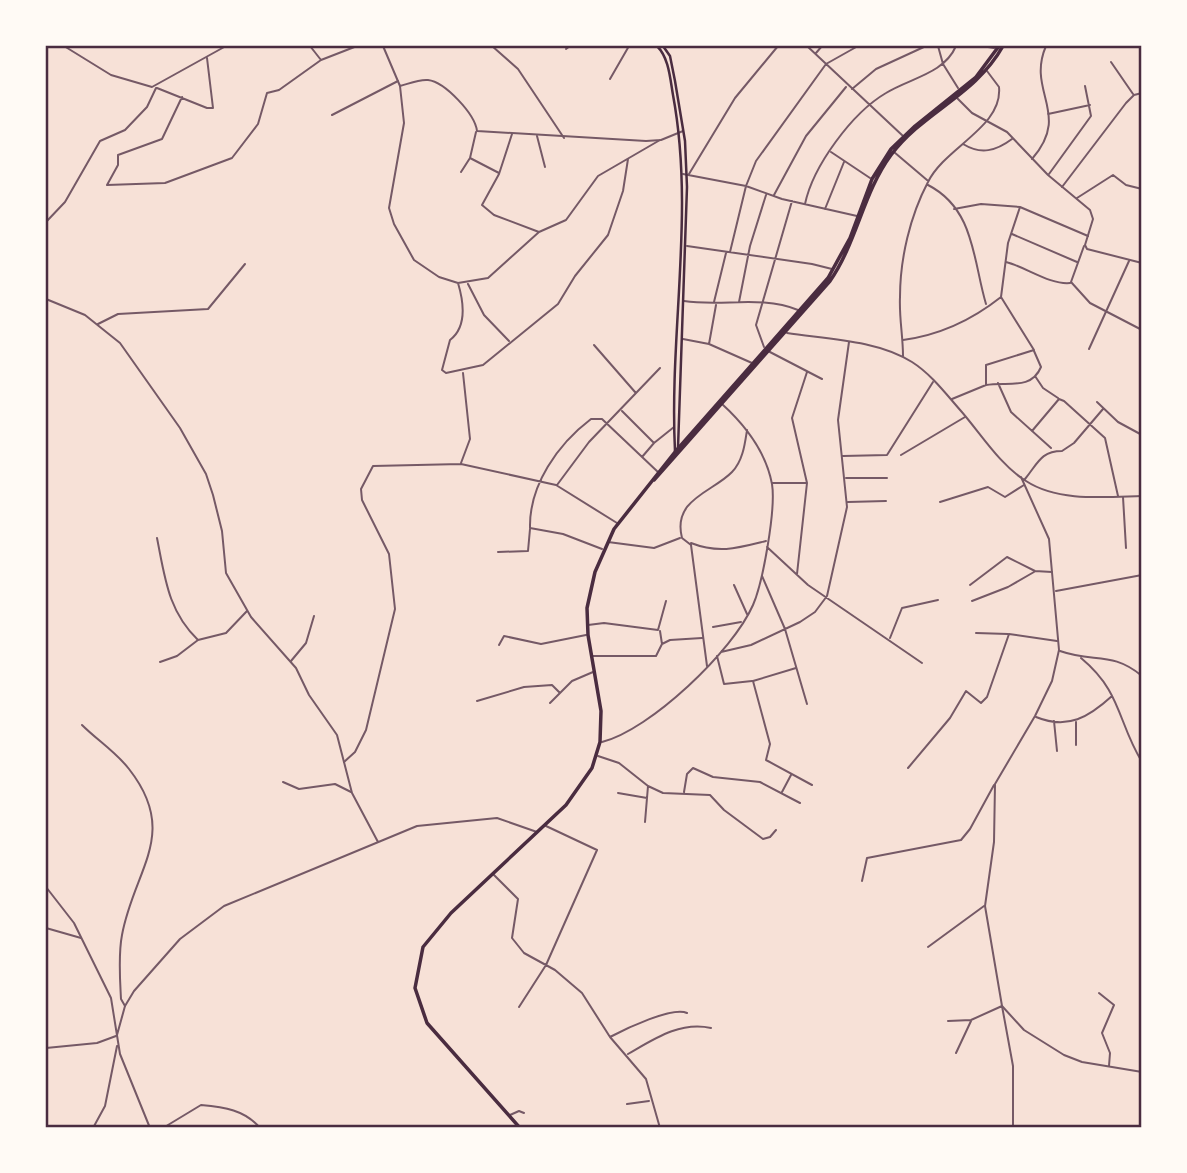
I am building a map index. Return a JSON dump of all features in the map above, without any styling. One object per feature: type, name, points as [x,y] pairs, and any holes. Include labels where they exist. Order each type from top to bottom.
[{"type":"highway","points":[[961,93],[987,71],[999,48]]},
{"type":"highway","points":[[520,1128],[427,1023],[417,1000],[415,978],[420,955],[429,936],[566,805],[584,783],[597,755],[601,711],[587,625],[593,580],[603,550],[617,524],[834,272],[846,251],[872,179],[904,138],[956,98],[976,78],[999,48]]},
{"type":"highway","points":[[859,217],[876,180],[904,138]]},
{"type":"highway","points":[[721,403],[752,363],[766,350]]},
{"type":"main road","points":[[657,46],[663,47],[682,132],[686,174],[686,246],[677,453]]},
{"type":"main road","points":[[677,453],[675,427],[686,174]]},
{"type":"street","points":[[64,46],[111,75],[213,108],[207,57]]},
{"type":"street","points":[[152,87],[226,46]]},
{"type":"street","points":[[310,46],[321,60]]},
{"type":"street","points":[[182,97],[162,139],[118,155],[118,165],[107,185],[165,183],[232,158],[258,124],[267,93],[279,90],[321,60],[358,46]]},
{"type":"street","points":[[383,46],[400,86],[404,123],[389,212],[408,253],[417,263],[446,280],[467,283],[488,278],[539,233],[566,220],[598,176],[661,140],[682,132]]},
{"type":"street","points":[[492,46],[518,68],[564,138]]},
{"type":"street","points":[[566,49],[570,46]]},
{"type":"street","points":[[610,79],[629,46]]},
{"type":"street","points":[[778,46],[735,98],[686,174],[746,186],[766,194],[859,217]]},
{"type":"street","points":[[807,46],[904,138]]},
{"type":"street","points":[[815,54],[822,46]]},
{"type":"street","points":[[709,344],[715,304],[728,252],[746,186],[756,161],[826,64],[858,46]]},
{"type":"street","points":[[852,89],[876,69],[926,46]]},
{"type":"street","points":[[938,46],[943,64],[961,93]]},
{"type":"street","points":[[805,204],[813,180],[830,152],[869,106],[888,91],[943,64],[956,47],[962,46]]},
{"type":"street","points":[[982,46],[999,48]]},
{"type":"street","points":[[1032,159],[1049,134],[1041,68],[1046,46]]},
{"type":"street","points":[[1111,62],[1133,95]]},
{"type":"street","points":[[903,357],[900,295],[913,220],[927,183],[941,163],[988,122],[1000,94],[998,82],[987,71]]},
{"type":"street","points":[[400,86],[424,80],[436,83],[473,117],[477,131],[470,158],[461,172]]},
{"type":"street","points":[[332,115],[398,81]]},
{"type":"street","points":[[774,196],[806,136],[847,86]]},
{"type":"street","points":[[1048,175],[1090,118],[1091,104],[1084,86]]},
{"type":"street","points":[[46,222],[65,202],[100,141],[125,130],[147,107],[156,88]]},
{"type":"street","points":[[1062,187],[1133,95],[1142,93]]},
{"type":"street","points":[[956,98],[1013,138],[1048,175],[1092,213],[1088,236],[1071,282]]},
{"type":"street","points":[[1048,114],[1091,104]]},
{"type":"street","points":[[477,131],[564,138],[661,140]]},
{"type":"street","points":[[512,134],[499,173],[482,202],[483,207],[539,233]]},
{"type":"street","points":[[537,136],[545,167]]},
{"type":"street","points":[[961,143],[986,151],[1003,146],[1013,138]]},
{"type":"street","points":[[830,152],[872,179]]},
{"type":"street","points":[[894,152],[954,209],[974,245],[987,306]]},
{"type":"street","points":[[470,158],[499,173]]},
{"type":"street","points":[[458,283],[465,314],[456,336],[450,339],[442,370],[462,372],[483,365],[558,304],[575,276],[608,235],[623,191],[628,158]]},
{"type":"street","points":[[825,210],[844,162]]},
{"type":"street","points":[[1076,199],[1113,175],[1126,185],[1142,189]]},
{"type":"street","points":[[739,303],[748,256],[766,194]]},
{"type":"street","points":[[792,201],[756,325],[766,350],[822,379]]},
{"type":"street","points":[[954,209],[973,204],[1020,207],[1088,236]]},
{"type":"street","points":[[951,400],[986,385],[1017,385],[1035,376],[1041,367],[1034,350],[1001,297],[1011,233],[1020,207]]},
{"type":"street","points":[[1011,233],[1077,262]]},
{"type":"street","points":[[1085,245],[1091,251],[1142,263]]},
{"type":"street","points":[[686,246],[774,259],[834,272]]},
{"type":"street","points":[[1088,349],[1129,260]]},
{"type":"street","points":[[1005,262],[1031,269],[1058,283],[1071,282]]},
{"type":"street","points":[[98,324],[118,314],[208,309],[245,264]]},
{"type":"street","points":[[1071,282],[1090,303],[1142,330]]},
{"type":"street","points":[[467,283],[484,315],[510,342]]},
{"type":"street","points":[[902,340],[939,333],[1001,297]]},
{"type":"street","points":[[46,299],[76,310],[98,324],[132,358],[180,428],[206,474],[222,531],[226,573],[262,632],[291,662],[309,695],[337,735],[352,793],[378,842]]},
{"type":"street","points":[[684,300],[715,304],[764,301],[800,312]]},
{"type":"street","points":[[783,330],[849,342],[903,357],[934,381],[1023,481],[1049,540],[1056,591],[1059,650],[1052,681],[1035,716],[961,840],[867,858],[862,881]]},
{"type":"street","points":[[682,339],[709,344],[752,363]]},
{"type":"street","points":[[720,652],[751,645],[785,629],[815,612],[827,596],[840,548],[847,502],[838,419],[849,342]]},
{"type":"street","points":[[594,345],[636,392]]},
{"type":"street","points":[[986,385],[986,365],[1034,350]]},
{"type":"street","points":[[556,485],[589,442],[660,368]]},
{"type":"street","points":[[797,575],[807,483],[792,418],[796,397],[808,371]]},
{"type":"street","points":[[461,464],[470,439],[462,372]]},
{"type":"street","points":[[1035,376],[1043,388],[1091,423],[1105,439],[1118,496]]},
{"type":"street","points":[[843,456],[887,455],[934,381]]},
{"type":"street","points":[[998,383],[1011,412],[1051,450],[1062,451],[1103,409]]},
{"type":"street","points":[[1032,431],[1059,399]]},
{"type":"street","points":[[1097,402],[1142,435]]},
{"type":"street","points":[[600,742],[615,738],[664,708],[717,656],[753,606],[762,575],[772,483],[747,429],[721,403]]},
{"type":"street","points":[[621,411],[654,443]]},
{"type":"street","points":[[901,455],[966,416]]},
{"type":"street","points":[[498,552],[528,551],[532,507],[541,482],[558,451],[584,424],[596,418],[602,419],[659,474]]},
{"type":"street","points":[[642,457],[654,443],[675,427]]},
{"type":"street","points":[[682,538],[682,518],[695,497],[727,476],[738,463],[747,429]]},
{"type":"street","points":[[940,502],[988,487],[1005,497],[1051,450]]},
{"type":"street","points":[[344,762],[355,752],[366,730],[395,609],[389,554],[362,500],[364,479],[369,469],[379,464],[461,464],[556,485],[617,524]]},
{"type":"street","points":[[846,478],[887,478]]},
{"type":"street","points":[[1023,481],[1068,495],[1142,496]]},
{"type":"street","points":[[772,483],[807,483]]},
{"type":"street","points":[[1123,496],[1126,548]]},
{"type":"street","points":[[847,502],[886,501]]},
{"type":"street","points":[[530,528],[563,534],[603,550]]},
{"type":"street","points":[[157,538],[168,597],[180,619],[198,640]]},
{"type":"street","points":[[607,542],[654,548],[682,538],[715,551],[726,551],[766,541]]},
{"type":"street","points":[[690,542],[707,666]]},
{"type":"street","points":[[766,546],[797,575],[922,663]]},
{"type":"street","points":[[970,585],[1007,557],[1035,571],[1053,572]]},
{"type":"street","points":[[972,601],[1008,587],[1035,571]]},
{"type":"street","points":[[762,575],[785,629],[807,704]]},
{"type":"street","points":[[1056,591],[1142,575]]},
{"type":"street","points":[[734,585],[748,615]]},
{"type":"street","points":[[889,639],[902,608],[938,600]]},
{"type":"street","points":[[590,656],[659,655],[662,644],[660,629],[666,601]]},
{"type":"street","points":[[160,662],[184,652],[198,640],[226,634],[247,610]]},
{"type":"street","points":[[291,662],[306,643],[314,616]]},
{"type":"street","points":[[713,627],[742,622]]},
{"type":"street","points":[[587,625],[660,629]]},
{"type":"street","points":[[976,633],[1009,634],[1058,641]]},
{"type":"street","points":[[908,768],[950,718],[966,691],[981,703],[987,697],[1009,634]]},
{"type":"street","points":[[499,645],[504,636],[541,644],[587,635]]},
{"type":"street","points":[[662,644],[679,639],[702,638]]},
{"type":"street","points":[[1059,650],[1081,658],[1119,660],[1142,676]]},
{"type":"street","points":[[717,656],[724,684],[753,681],[796,668]]},
{"type":"street","points":[[1081,658],[1103,678],[1113,695],[1142,762]]},
{"type":"street","points":[[550,703],[572,681],[594,672]]},
{"type":"street","points":[[753,681],[769,737],[766,760],[812,785]]},
{"type":"street","points":[[477,701],[524,687],[552,685],[559,692]]},
{"type":"street","points":[[1035,716],[1076,722],[1094,714],[1113,695]]},
{"type":"street","points":[[1054,720],[1057,751]]},
{"type":"street","points":[[1076,722],[1076,745]]},
{"type":"street","points":[[82,725],[128,768],[144,793],[154,820],[152,840],[122,935],[121,999],[125,1006]]},
{"type":"street","points":[[597,755],[619,763],[648,786],[663,793],[714,797],[724,810],[763,839],[770,837],[776,830]]},
{"type":"street","points":[[684,794],[687,774],[693,768],[713,777],[754,781],[800,803]]},
{"type":"street","points":[[781,792],[791,775]]},
{"type":"street","points":[[283,782],[299,789],[335,784],[352,793]]},
{"type":"street","points":[[995,784],[994,842],[985,906],[1013,1066],[1013,1128]]},
{"type":"street","points":[[645,822],[648,786]]},
{"type":"street","points":[[618,793],[647,798]]},
{"type":"street","points":[[117,1035],[125,1006],[173,947],[215,912],[417,826],[477,819],[508,820],[538,832]]},
{"type":"street","points":[[519,1007],[546,965],[597,850],[545,825]]},
{"type":"street","points":[[492,874],[516,895],[518,904],[512,938],[524,953],[578,988],[610,1037],[628,1054],[646,1079],[660,1128]]},
{"type":"street","points":[[46,887],[81,938],[113,1001],[118,1042],[124,1064],[150,1128]]},
{"type":"street","points":[[928,947],[985,906]]},
{"type":"street","points":[[46,928],[81,938]]},
{"type":"street","points":[[1099,993],[1114,1005],[1102,1033],[1110,1054],[1110,1066]]},
{"type":"street","points":[[948,1021],[971,1020],[1002,1006]]},
{"type":"street","points":[[1002,1006],[1024,1030],[1064,1055],[1142,1072]]},
{"type":"street","points":[[610,1037],[640,1022],[679,1011],[687,1013]]},
{"type":"street","points":[[956,1053],[971,1020]]},
{"type":"street","points":[[628,1054],[670,1032],[689,1026],[711,1028]]},
{"type":"street","points":[[46,1048],[97,1043],[117,1035]]},
{"type":"street","points":[[93,1128],[105,1106],[118,1042]]},
{"type":"street","points":[[627,1104],[644,1103],[651,1099]]},
{"type":"street","points":[[163,1128],[201,1105],[237,1111],[251,1118],[260,1128]]},
{"type":"street","points":[[510,1116],[519,1111],[524,1113]]}]
